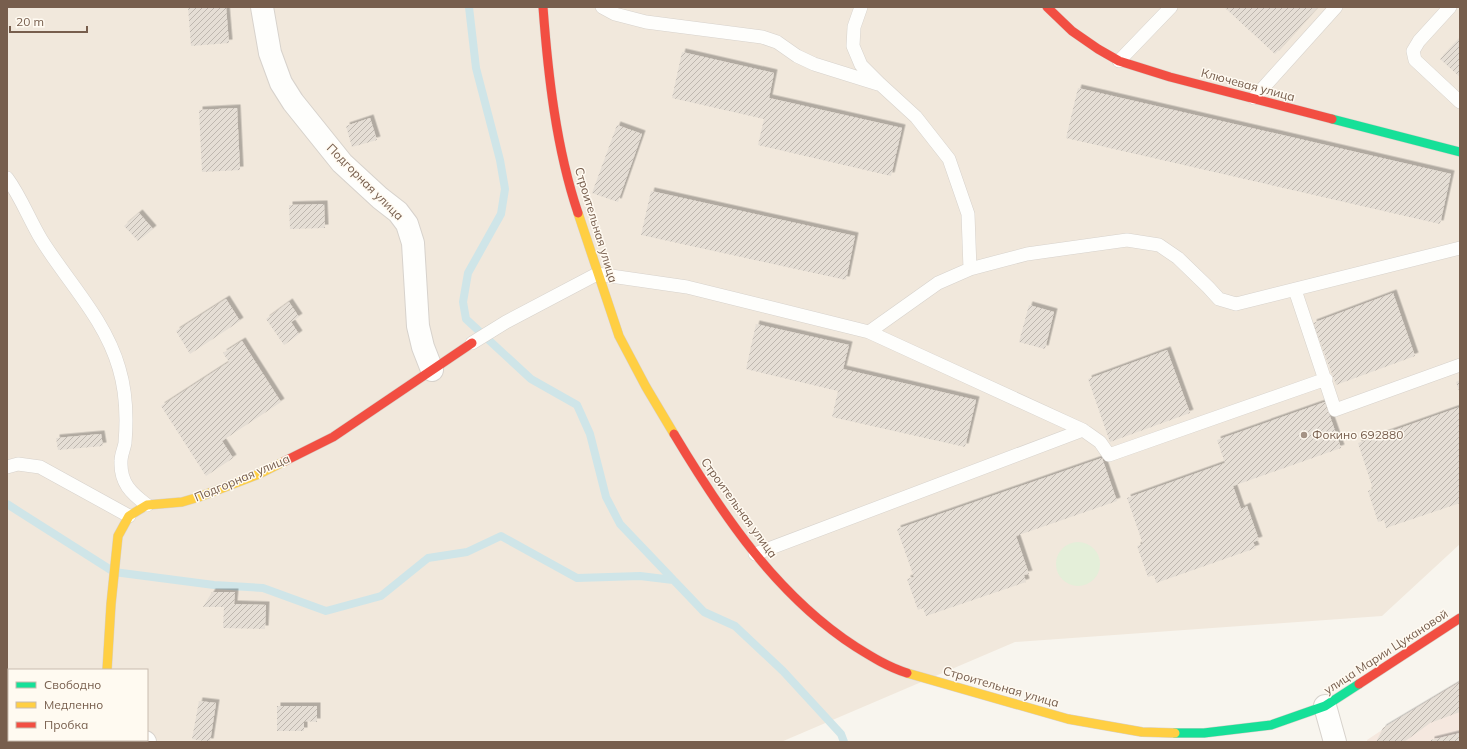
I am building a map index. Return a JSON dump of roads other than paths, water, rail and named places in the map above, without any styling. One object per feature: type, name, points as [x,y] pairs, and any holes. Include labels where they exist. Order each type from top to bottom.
[{"type":"street","name":"Подгорная улица","points":[[262,7],[270,53],[281,83],[293,102],[342,163],[380,198],[398,212],[407,224],[413,244],[418,326],[423,347],[432,370]]},
{"type":"street","name":"Строительная улица","points":[[543,7],[554,106],[569,187],[619,336],[646,387],[706,487],[756,554],[801,604],[835,633],[875,659],[897,670],[1068,719],[1142,732],[1204,733],[1271,725],[1325,706]]},
{"type":"street","name":"Ключевая улица","points":[[1047,7],[1072,30],[1098,49],[1119,61],[1170,76],[1460,152]]},
{"type":"street","name":"Подгорная улица","points":[[147,505],[182,502],[259,474],[333,437],[472,343]]},
{"type":"street","points":[[107,669],[111,604],[118,536],[129,516],[147,505]]},
{"type":"street","name":"улица Марии Цукановой","points":[[1325,706],[1460,618]]},
{"type":"street","points":[[1325,706],[1334,742]]},
{"type":"lane","points":[[602,7],[616,14],[646,22],[762,37],[777,42],[797,56],[814,64],[880,84]]},
{"type":"lane","points":[[861,7],[854,26],[854,46],[861,65],[916,117],[949,159],[968,214],[970,269]]},
{"type":"lane","points":[[1119,61],[1171,7]]},
{"type":"lane","points":[[1254,98],[1336,7]]},
{"type":"lane","points":[[1450,7],[1418,41],[1413,51],[1415,60],[1460,102]]},
{"type":"lane","points":[[7,178],[40,237],[89,308],[106,336],[119,368],[124,398],[125,444],[120,460],[122,474],[132,493],[147,505]]},
{"type":"lane","points":[[869,332],[938,284],[970,269],[1027,254],[1127,240],[1159,245],[1178,258],[1219,299],[1236,304],[1460,248]]},
{"type":"lane","points":[[472,343],[498,326],[597,274],[687,287],[869,332],[1083,430],[1100,442],[1109,455],[1326,380]]},
{"type":"lane","points":[[1295,290],[1336,410],[1460,365]]},
{"type":"lane","points":[[756,554],[1083,430]]},
{"type":"lane","points":[[7,467],[18,464],[40,467],[129,516]]},
{"type":"waterway","points":[[469,7],[476,68],[500,160],[505,189],[501,214],[468,273],[463,302],[466,319],[531,379],[577,405],[590,434],[606,497],[620,524],[704,612],[735,626],[783,671],[841,734],[844,742]]},
{"type":"waterway","points":[[7,504],[114,572],[214,585],[263,588],[326,611],[381,596],[428,558],[467,552],[501,536],[577,578],[640,576],[673,580]]},
{"type":"place","name":"Фокино 692880","points":[[1304,435]]}]
